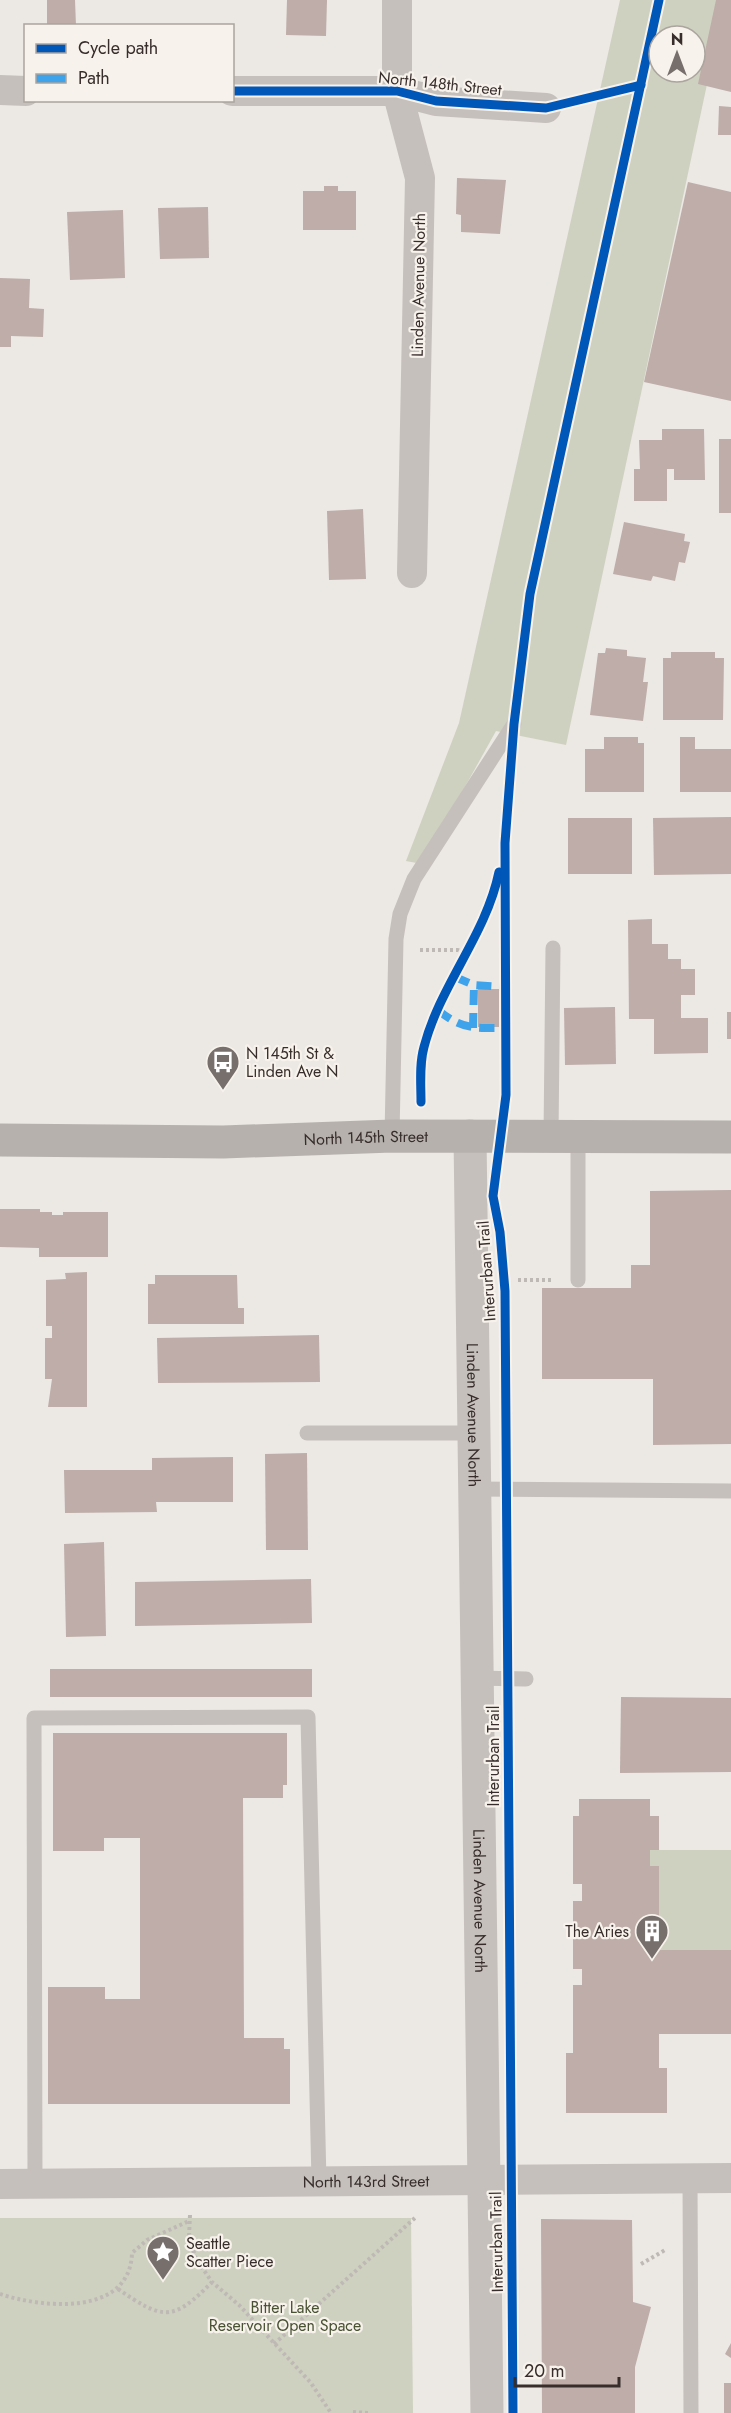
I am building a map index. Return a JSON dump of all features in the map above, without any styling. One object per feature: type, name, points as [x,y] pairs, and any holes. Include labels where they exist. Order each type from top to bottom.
[{"type":"main road","name":"North 145th Street","points":[[0,1140],[223,1142],[392,1136],[731,1137]]},
{"type":"street","name":"Linden Avenue North","points":[[397,0],[397,91],[420,178],[412,573]]},
{"type":"street","points":[[0,90],[24,90]]},
{"type":"street","name":"North 148th Street","points":[[234,91],[397,91],[436,101],[546,108]]},
{"type":"street","name":"Linden Avenue North","points":[[470,1136],[487,2413]]},
{"type":"street","name":"North 143rd Street","points":[[0,2184],[731,2178]]},
{"type":"lane","points":[[392,1136],[395,950],[400,914],[414,879],[514,724]]},
{"type":"lane","points":[[553,948],[564,1136],[578,1280]]},
{"type":"lane","points":[[307,1432],[474,1433]]},
{"type":"lane","points":[[475,1489],[731,1491]]},
{"type":"lane","points":[[478,1678],[526,1679]]},
{"type":"lane","points":[[35,2184],[34,1718],[308,1717],[319,2181]]},
{"type":"lane","points":[[690,2179],[691,2413]]},
{"type":"path","points":[[414,950],[451,950],[467,954]]},
{"type":"path","points":[[518,1280],[578,1280]]},
{"type":"path","points":[[190,2215],[189,2237],[196,2259],[212,2282],[239,2305],[310,2383],[331,2413]]},
{"type":"path","points":[[273,2344],[416,2217]]},
{"type":"path","points":[[0,2294],[40,2303],[90,2301],[109,2295],[125,2282],[131,2265],[132,2253],[147,2240],[189,2222]]},
{"type":"path","points":[[641,2264],[671,2247]]},
{"type":"path","points":[[118,2289],[158,2313],[174,2312],[191,2303],[212,2282]]},
{"type":"path","points":[[353,2412],[369,2413]]},
{"type":"green space","points":[[620,0],[725,0],[566,745],[496,731],[422,864],[406,861],[459,723]]},
{"type":"green space","points":[[650,1850],[731,1850],[731,1950],[650,1950],[650,1935],[659,1934],[659,1866],[650,1866]]},
{"type":"green space","name":"Bitter Lake Reservoir Open Space","points":[[0,2218],[411,2218],[413,2413],[0,2413]]},
{"type":"building","points":[[47,0],[75,0],[76,24],[47,24]]},
{"type":"building","points":[[287,0],[327,0],[326,36],[286,35]]},
{"type":"building","points":[[716,0],[731,0],[731,92],[698,84],[707,84],[707,42]]},
{"type":"building","points":[[719,106],[731,107],[731,135],[718,135]]},
{"type":"building","points":[[457,178],[506,180],[500,234],[461,232],[461,215],[456,214]]},
{"type":"building","points":[[688,182],[731,192],[731,401],[644,382]]},
{"type":"building","points":[[324,186],[338,186],[338,191],[356,191],[356,230],[303,230],[303,191],[324,191]]},
{"type":"building","points":[[208,207],[209,258],[160,259],[158,208]]},
{"type":"building","points":[[123,210],[125,278],[70,280],[67,212]]},
{"type":"building","points":[[0,278],[30,279],[29,308],[44,309],[43,337],[11,336],[11,347],[0,347]]},
{"type":"building","points":[[662,429],[704,429],[705,480],[674,480],[674,469],[667,469],[667,501],[634,501],[634,469],[640,469],[639,440],[662,440]]},
{"type":"building","points":[[719,439],[731,439],[731,513],[719,513]]},
{"type":"building","points":[[363,509],[366,579],[329,580],[327,511]]},
{"type":"building","points":[[624,522],[685,534],[684,541],[690,542],[685,563],[679,562],[675,581],[653,576],[651,581],[613,574]]},
{"type":"building","points":[[606,648],[627,650],[627,656],[646,658],[643,682],[648,682],[643,721],[590,715],[598,653],[605,653]]},
{"type":"building","points":[[671,652],[715,652],[715,658],[724,658],[723,720],[663,720],[663,658],[671,658]]},
{"type":"building","points":[[604,737],[638,737],[638,743],[644,743],[644,792],[585,792],[585,749],[604,749]]},
{"type":"building","points":[[680,737],[695,737],[695,749],[731,749],[731,792],[680,792]]},
{"type":"building","points":[[731,817],[731,874],[654,875],[653,818]]},
{"type":"building","points":[[568,818],[632,818],[632,874],[568,874]]},
{"type":"building","points":[[652,919],[652,944],[668,944],[668,959],[681,959],[681,969],[695,969],[695,995],[681,995],[681,1018],[708,1018],[708,1053],[654,1054],[654,1019],[629,1019],[628,920]]},
{"type":"building","points":[[478,989],[499,989],[499,1027],[478,1027]]},
{"type":"building","points":[[615,1007],[616,1064],[565,1065],[564,1008]]},
{"type":"building","points":[[727,1012],[731,1012],[731,1039],[727,1039]]},
{"type":"building","points":[[731,1190],[731,1444],[653,1445],[653,1379],[542,1379],[542,1288],[631,1288],[631,1265],[650,1265],[650,1191]]},
{"type":"building","points":[[0,1209],[40,1209],[40,1212],[52,1212],[52,1215],[63,1215],[63,1212],[108,1212],[108,1257],[39,1257],[39,1248],[0,1247]]},
{"type":"building","points":[[87,1272],[87,1407],[48,1407],[52,1379],[45,1379],[45,1338],[52,1338],[52,1326],[46,1326],[46,1280],[66,1279],[65,1273]]},
{"type":"building","points":[[155,1275],[237,1275],[238,1308],[244,1308],[244,1324],[148,1324],[148,1284],[155,1284]]},
{"type":"building","points":[[319,1335],[320,1382],[158,1383],[157,1338]]},
{"type":"building","points":[[307,1453],[308,1550],[266,1550],[265,1454]]},
{"type":"building","points":[[233,1457],[233,1502],[156,1502],[157,1512],[65,1513],[64,1470],[152,1470],[152,1458]]},
{"type":"building","points":[[104,1542],[106,1636],[66,1637],[64,1544]]},
{"type":"building","points":[[311,1579],[312,1623],[135,1626],[135,1582]]},
{"type":"building","points":[[50,1669],[312,1669],[312,1697],[50,1697]]},
{"type":"building","points":[[621,1697],[731,1698],[731,1772],[620,1773]]},
{"type":"building","points":[[53,1733],[287,1733],[287,1785],[283,1785],[283,1798],[243,1798],[244,2038],[284,2038],[284,2049],[290,2049],[290,2104],[48,2104],[48,1987],[105,1987],[105,1999],[140,1999],[140,1838],[104,1838],[104,1851],[53,1851]]},
{"type":"building","name":"The Aries","points":[[579,1799],[650,1799],[650,1816],[659,1816],[659,1850],[650,1850],[650,1866],[659,1866],[659,1935],[650,1935],[650,1950],[731,1950],[731,2034],[659,2034],[659,2068],[667,2068],[667,2113],[566,2113],[566,2053],[573,2053],[573,1985],[582,1985],[582,1969],[573,1969],[573,1901],[582,1901],[582,1884],[573,1884],[573,1816],[579,1816]]},
{"type":"building","points":[[541,2219],[632,2220],[633,2302],[651,2307],[635,2367],[635,2413],[542,2413]]},
{"type":"building","points":[[731,2343],[731,2358],[725,2354]]},
{"type":"building","points":[[724,2383],[731,2383],[731,2413],[724,2413]]},
{"type":"marked path","points":[[455,977],[474,985],[505,987]]},
{"type":"marked path","points":[[473,1028],[474,985]]},
{"type":"marked path","points":[[438,1010],[454,1021],[469,1026],[505,1028]]},
{"type":"cycle path","name":"Interurban Trail","points":[[513,2413],[505,1291],[500,1232],[493,1196],[506,1095],[505,843],[514,724],[530,594],[659,0]]},
{"type":"cycle path","points":[[234,91],[397,91],[436,101],[546,108],[641,85]]},
{"type":"cycle path","points":[[421,1102],[421,1061],[431,1024],[484,917],[499,872]]},
{"type":"place","name":"N 145th St & Linden Ave N","points":[[223,1091]]},
{"type":"place","name":"The Aries","points":[[652,1960]]},
{"type":"place","name":"Seattle Scatter Piece","points":[[163,2281]]}]
